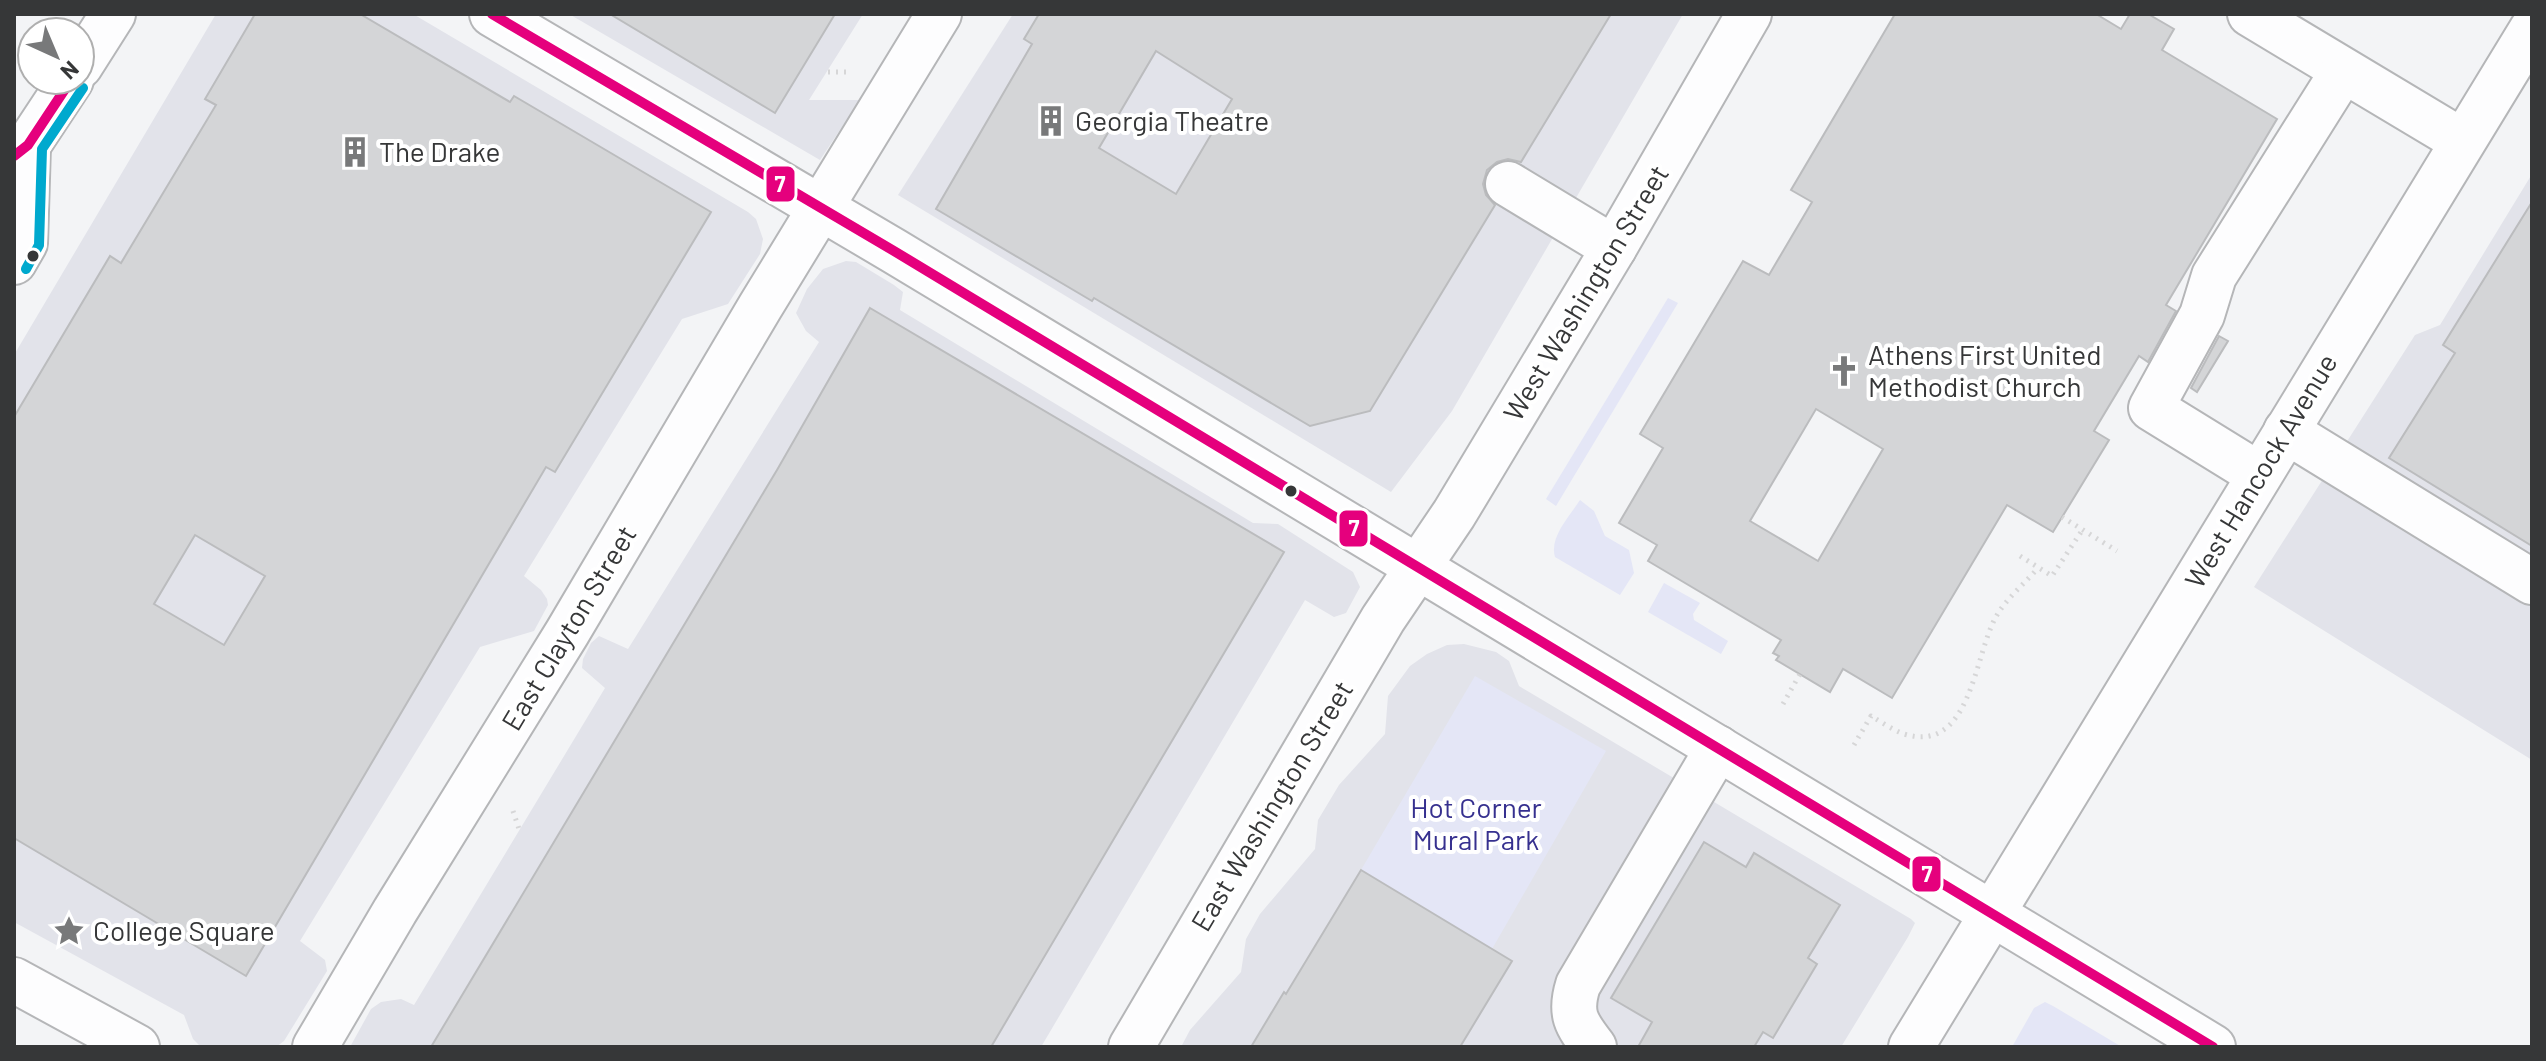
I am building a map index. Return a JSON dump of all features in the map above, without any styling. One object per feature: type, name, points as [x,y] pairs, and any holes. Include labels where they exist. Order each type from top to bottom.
[{"type":"street","points":[[96,41],[113,14]]},
{"type":"street","points":[[492,14],[821,208],[2213,1047]]},
{"type":"street","name":"East Clayton Street","points":[[315,1047],[939,14]]},
{"type":"street","name":"West Washington Street","points":[[1417,567],[1454,514],[1614,248],[1749,14]]},
{"type":"street","points":[[2250,14],[2462,141]]},
{"type":"street","points":[[2514,14],[2532,26]]},
{"type":"street","name":"West Hancock Avenue","points":[[1911,1047],[2532,26]]},
{"type":"street","points":[[2258,474],[2151,408],[2202,315],[2214,276],[2343,71]]},
{"type":"street","points":[[14,262],[25,243],[21,150],[60,96]]},
{"type":"street","points":[[1508,184],[1614,248]]},
{"type":"street","points":[[2286,431],[2532,582]]},
{"type":"street","name":"East Washington Street","points":[[1131,1047],[1383,619],[1417,567]]},
{"type":"street","points":[[1594,1047],[1579,1029],[1572,1004],[1578,985],[1718,748]]},
{"type":"street","points":[[14,980],[137,1047]]},
{"type":"path","points":[[2062,517],[2117,551]]},
{"type":"path","points":[[2020,556],[2052,576],[2083,529]]},
{"type":"path","points":[[1854,745],[1871,716],[1902,733],[1915,736],[1933,735],[1951,723],[1967,696],[1997,615],[2038,568]]},
{"type":"path","points":[[1783,704],[1800,674]]},
{"type":"shaded area","points":[[216,14],[413,14],[748,212],[756,219],[763,239],[760,254],[728,304],[682,319],[524,576],[547,599],[548,605],[534,631],[480,647],[300,941],[325,960],[327,971],[284,1041],[276,1047],[201,1047],[193,1039],[184,1015],[14,922],[14,355]]},
{"type":"shaded area","points":[[569,14],[863,14],[809,100],[860,100],[820,160]]},
{"type":"shaded area","points":[[1013,14],[1683,14],[1452,411],[1391,492],[898,195]]},
{"type":"shaded area","points":[[2532,174],[2532,760],[2254,587],[2415,335],[2440,325]]},
{"type":"shaded area","points":[[846,261],[856,262],[903,292],[900,310],[1253,523],[1278,524],[1353,572],[1360,587],[1346,613],[1334,617],[1305,600],[1041,1047],[350,1047],[371,1009],[381,1002],[401,999],[414,1005],[605,688],[582,668],[591,643],[599,636],[628,649],[819,342],[806,331],[796,313],[807,289],[823,269]]},
{"type":"shaded area","points":[[1464,644],[1496,652],[1509,661],[1519,686],[1915,923],[1841,1047],[1181,1047],[1190,1030],[1241,972],[1246,939],[1260,914],[1315,849],[1318,820],[1339,785],[1385,734],[1388,696],[1410,666],[1427,654],[1447,645]]},
{"type":"green space","points":[[1668,298],[1678,303],[1556,506],[1546,499]]},
{"type":"green space","points":[[1580,500],[1594,511],[1605,536],[1629,550],[1634,573],[1620,595],[1555,557],[1558,534]]},
{"type":"green space","points":[[1664,583],[1700,603],[1693,614],[1694,620],[1728,641],[1721,654],[1648,612]]},
{"type":"green space","name":"Hot Corner Mural Park","points":[[1475,676],[1606,751],[1492,949],[1361,870]]},
{"type":"green space","points":[[2045,1002],[2122,1047],[2012,1047],[2034,1008]]},
{"type":"building","points":[[255,14],[360,14],[510,102],[514,96],[711,212],[555,472],[546,467],[246,976],[14,838],[14,417],[110,256],[121,263],[216,105],[205,99]],"holes":[[[195,535],[265,576],[224,645],[154,604]]]},
{"type":"building","points":[[610,14],[835,14],[775,113]]},
{"type":"building","points":[[1039,14],[1611,14],[1521,162],[1508,159],[1497,162],[1487,170],[1483,184],[1486,195],[1495,205],[1370,411],[1310,426],[936,209],[1032,44],[1024,39]],"holes":[[[1156,51],[1232,99],[1176,194],[1099,148]]]},
{"type":"building","name":"Athens First United Methodist Church","points":[[1895,14],[2096,14],[2121,29],[2130,14],[2148,14],[2174,29],[2162,50],[2277,119],[2166,305],[2176,311],[2148,362],[2139,356],[2094,431],[2109,440],[2053,532],[2007,505],[1892,698],[1843,669],[1830,692],[1776,660],[1779,656],[1773,653],[1781,640],[1648,561],[1657,545],[1619,523],[1663,448],[1640,434],[1743,261],[1769,275],[1812,202],[1791,190]],"holes":[[[1816,409],[1883,449],[1818,561],[1750,521]]]},
{"type":"building","points":[[2532,202],[2532,546],[2389,458],[2455,353],[2443,345]]},
{"type":"building","points":[[870,308],[1284,552],[991,1047],[431,1047],[777,470]]},
{"type":"building","points":[[2219,336],[2228,341],[2197,392],[2191,388]]},
{"type":"building","points":[[1704,842],[1746,867],[1754,853],[1840,905],[1808,958],[1817,964],[1773,1038],[1763,1032],[1754,1047],[1638,1047],[1652,1022],[1611,998]]},
{"type":"building","points":[[1361,870],[1512,961],[1460,1047],[1251,1047],[1284,992],[1286,994]]},
{"type":"transit line","name":"7","points":[[492,14],[894,251],[2213,1047]]},
{"type":"transit line","name":"7","points":[[14,156],[28,145],[60,96]]},
{"type":"transit line","points":[[26,269],[39,245],[42,149],[78,96]]},
{"type":"place","name":"Georgia Theatre","points":[[1051,121]]},
{"type":"place","name":"The Drake","points":[[355,152]]},
{"type":"place","name":"Athens First United Methodist Church","points":[[1844,371]]},
{"type":"place","name":"College Square","points":[[69,931]]}]
